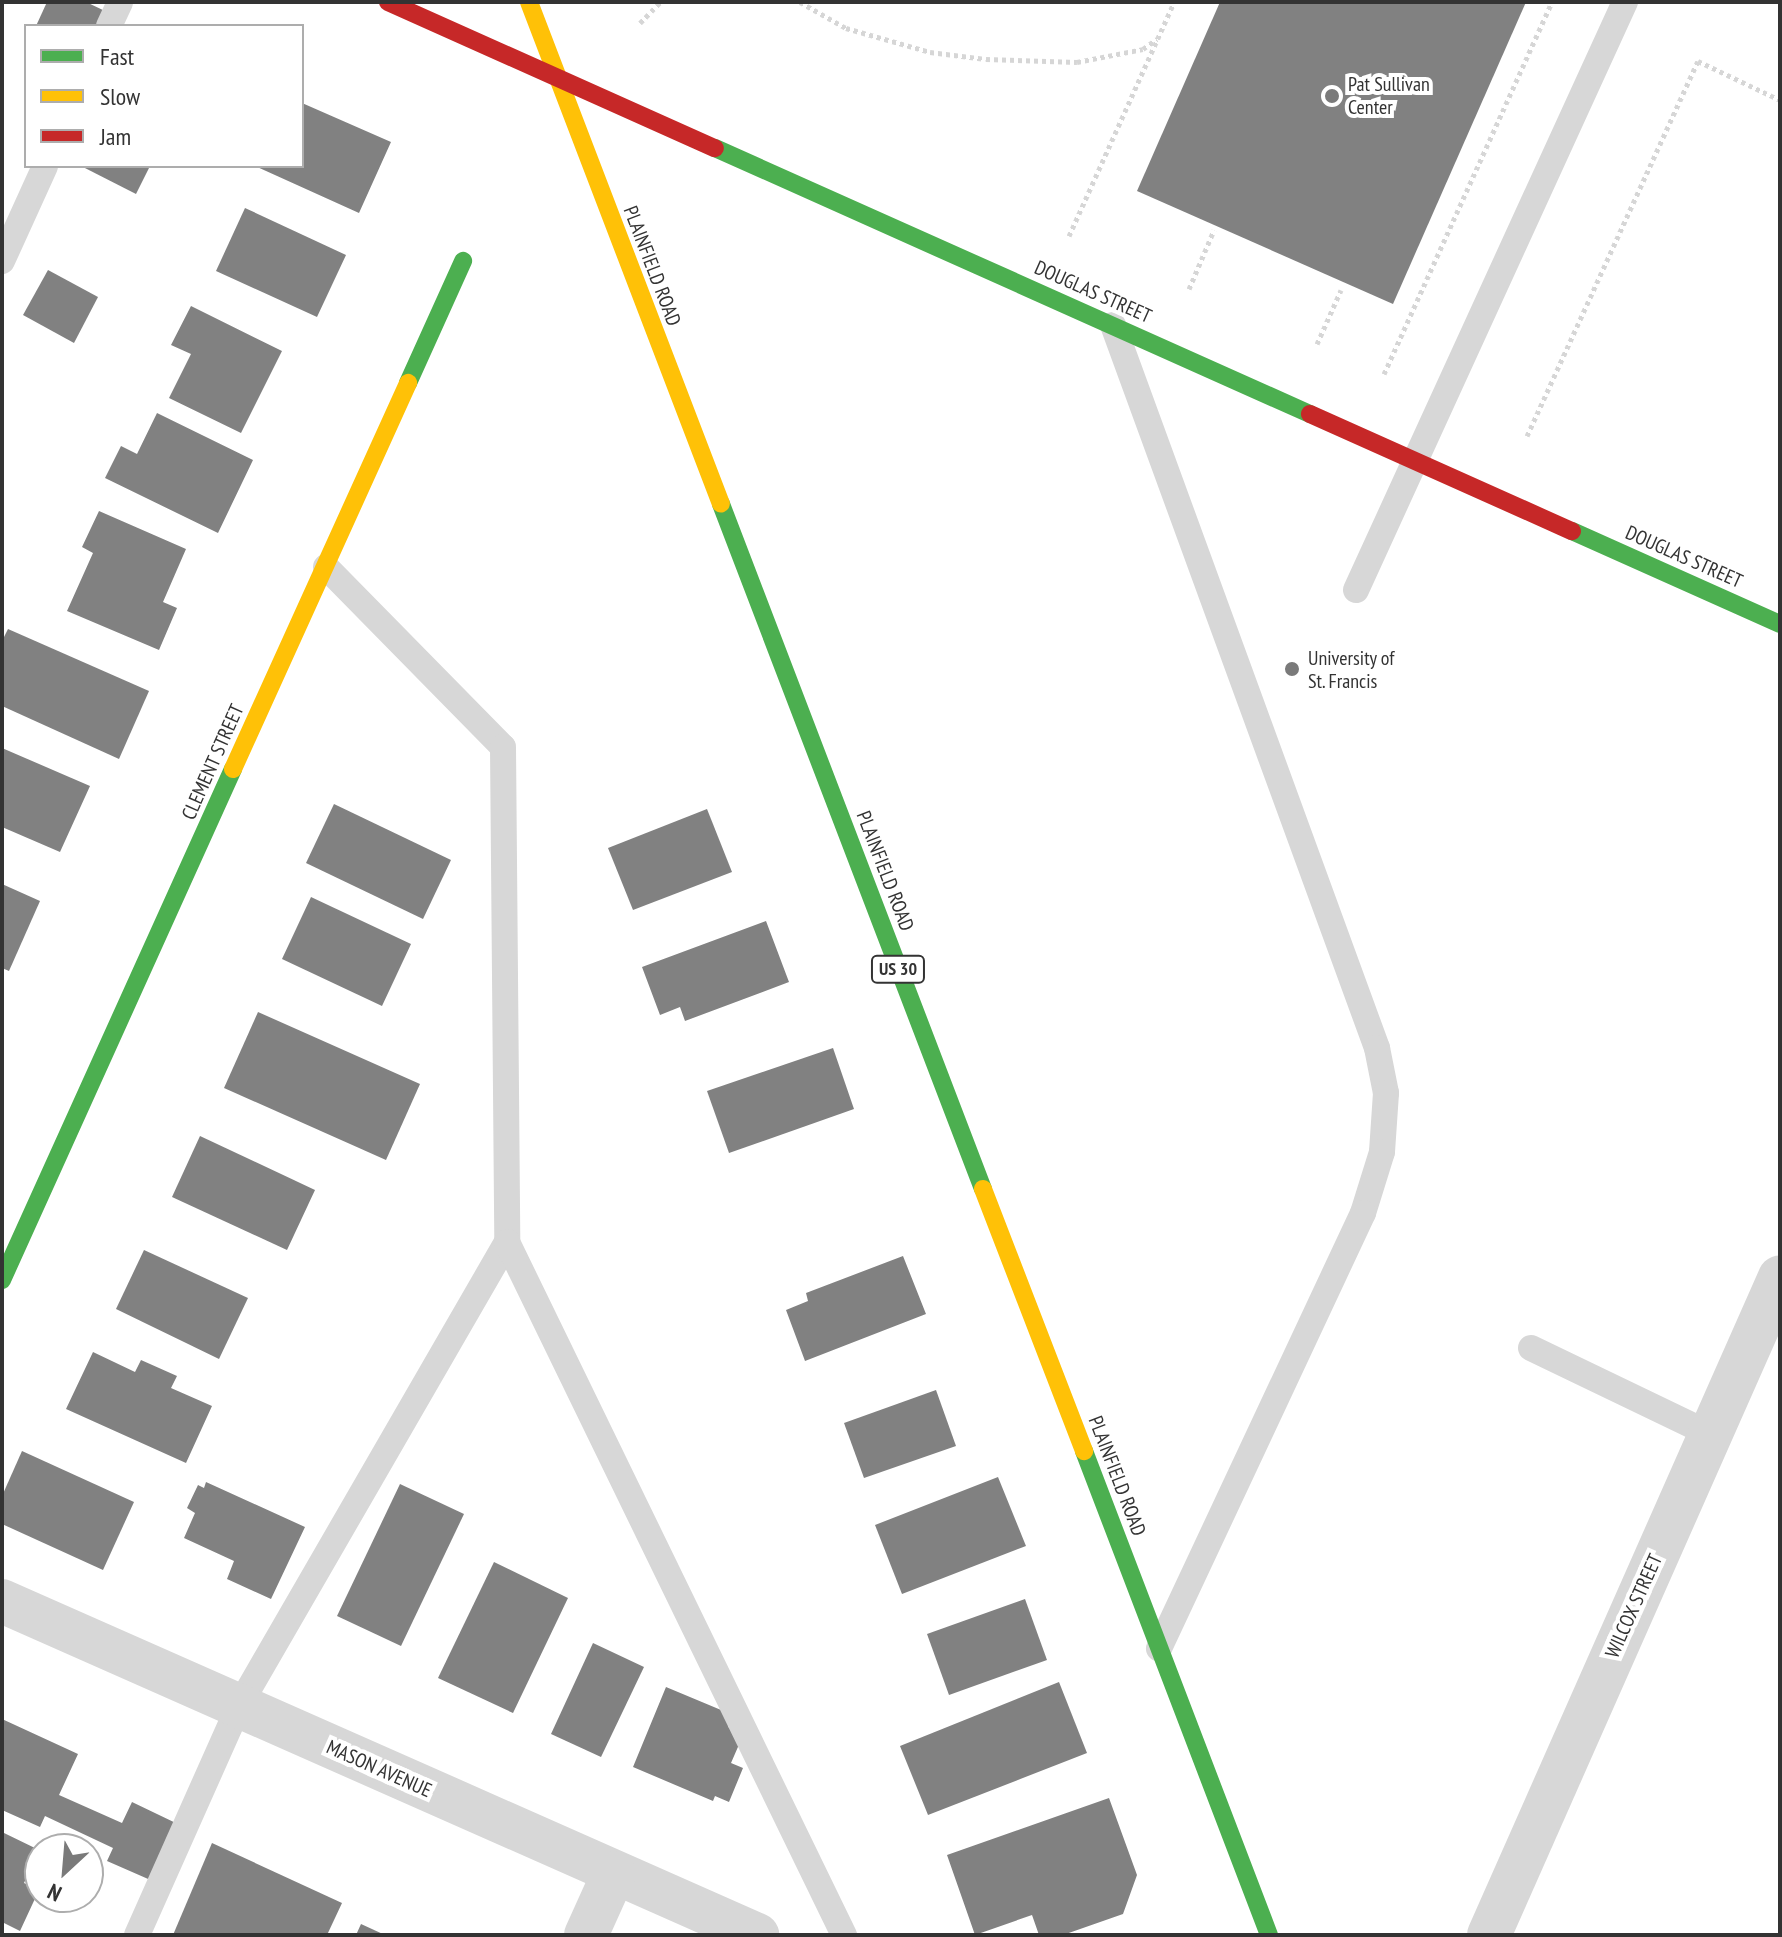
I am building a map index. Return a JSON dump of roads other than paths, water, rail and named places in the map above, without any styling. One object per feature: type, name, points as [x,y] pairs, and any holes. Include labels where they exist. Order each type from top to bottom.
[{"type":"street","name":"DOUGLAS STREET","points":[[388,2],[1780,624]]},
{"type":"street","name":"PLAINFIELD ROAD","points":[[529,2],[1269,1935]]},
{"type":"street","name":"CLEMENT STREET","points":[[2,1280],[463,261]]},
{"type":"street","name":"WILCOX STREET","points":[[1489,1935],[1780,1277]]},
{"type":"street","name":"MASON AVENUE","points":[[2,1601],[757,1935]]},
{"type":"street","points":[[586,1935],[614,1873]]},
{"type":"lane","points":[[110,24],[120,2]]},
{"type":"lane","points":[[1356,590],[1625,2]]},
{"type":"lane","points":[[2,261],[44,168]]},
{"type":"lane","points":[[1113,325],[1377,1048],[1386,1093],[1382,1152],[1363,1213],[1159,1649]]},
{"type":"lane","points":[[326,567],[503,747],[507,1242],[844,1935]]},
{"type":"lane","points":[[137,1935],[239,1706],[507,1242]]},
{"type":"lane","points":[[1531,1348],[1710,1434]]},
{"type":"place","name":"Pat Sullivan Center","points":[[1332,96]]},
{"type":"place","name":"University of St. Francis","points":[[1292,669]]}]
